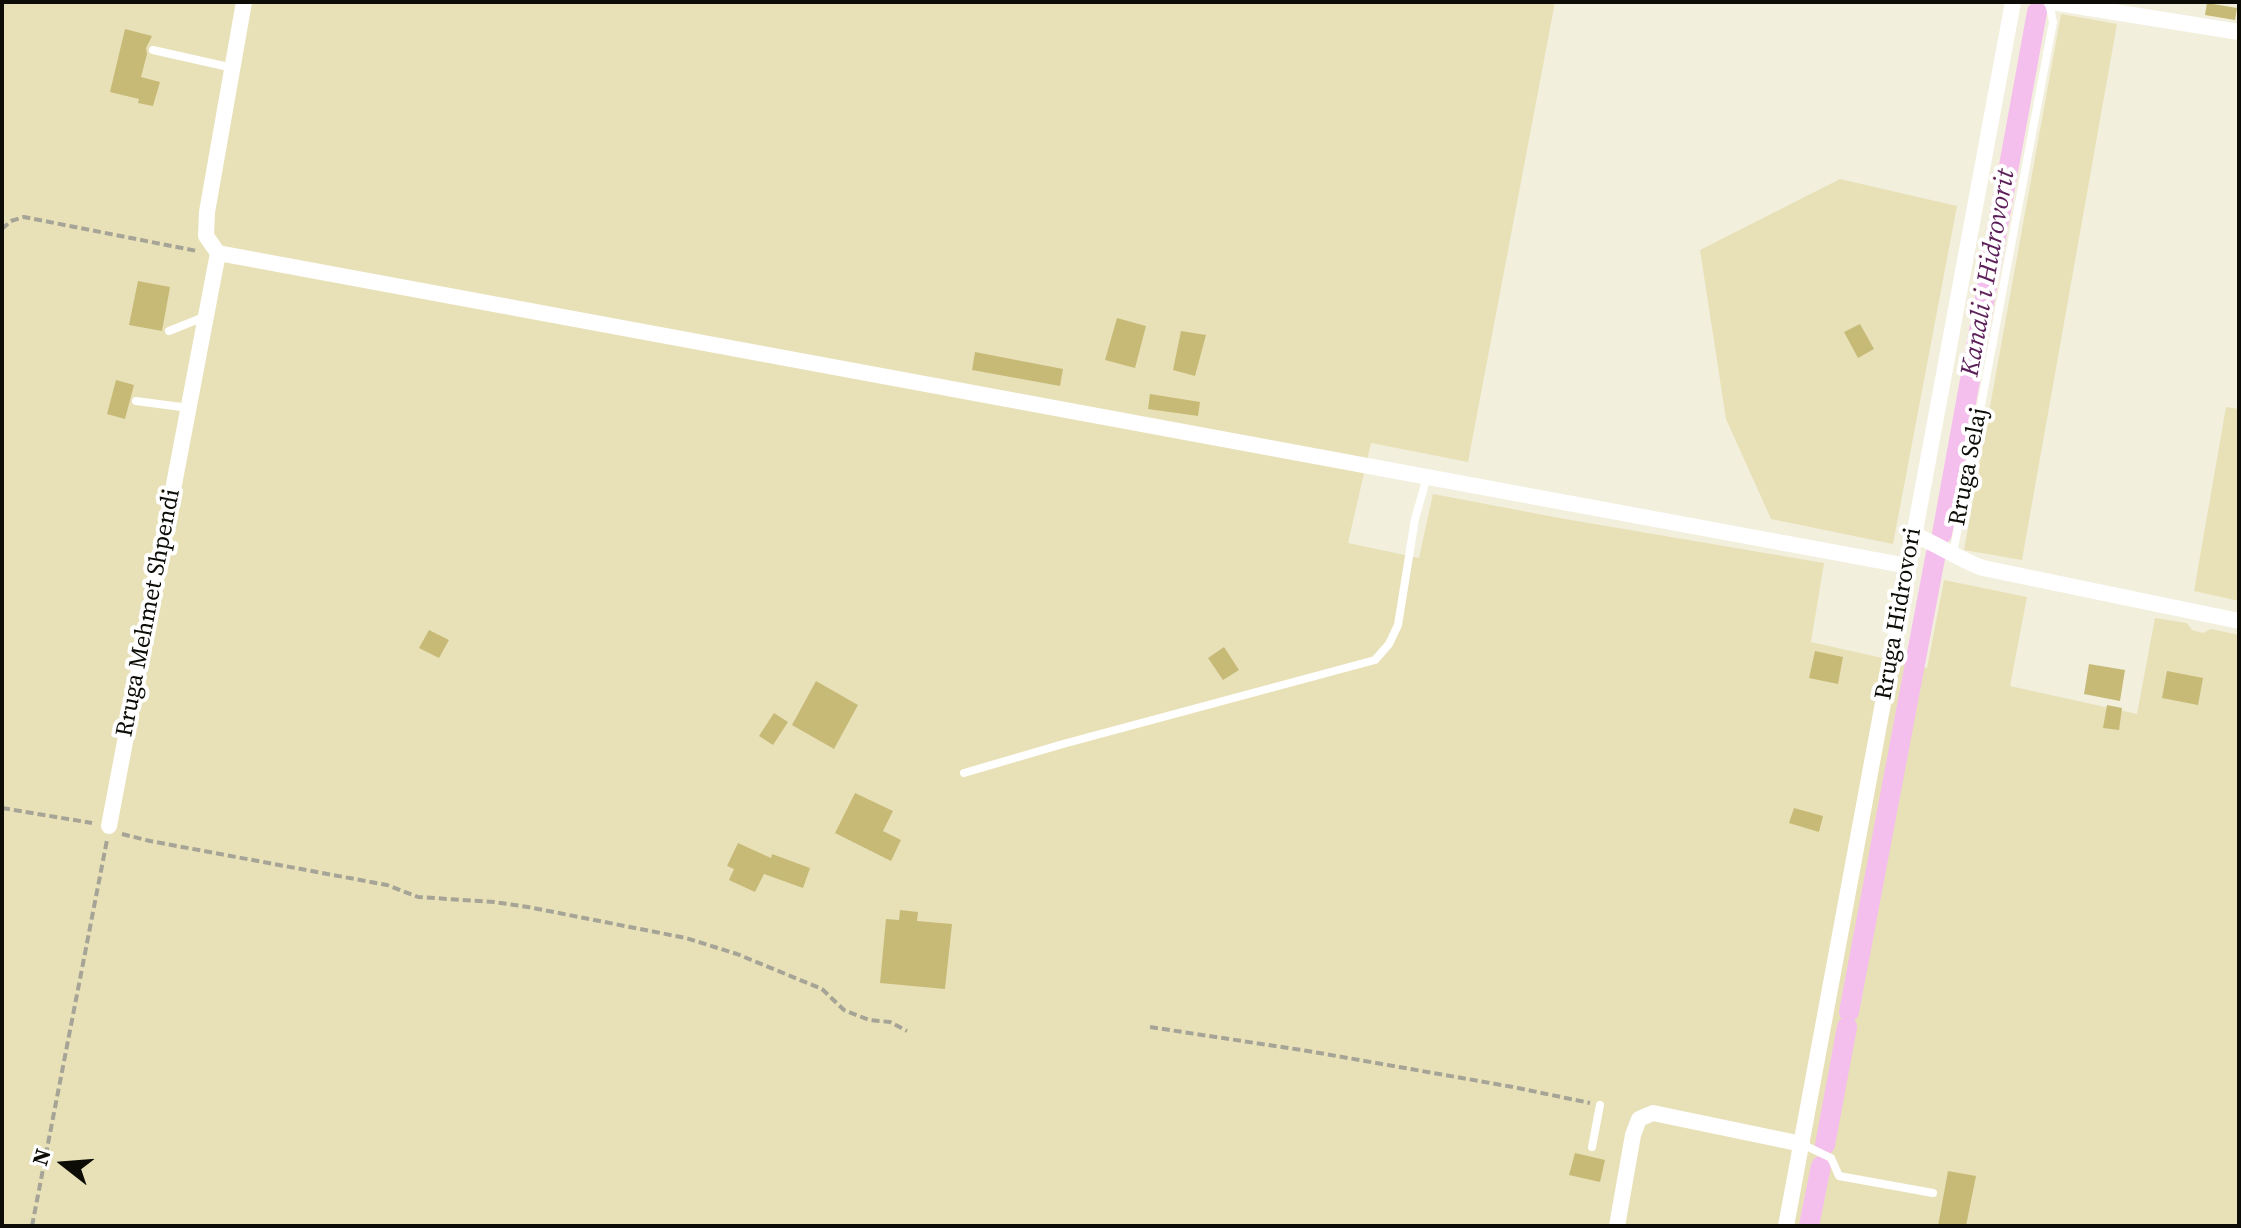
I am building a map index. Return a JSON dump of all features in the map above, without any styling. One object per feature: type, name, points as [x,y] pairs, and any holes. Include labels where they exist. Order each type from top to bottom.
[{"type":"street","name":"Rruga Mehmet Shpendi","points":[[109,826],[218,253],[206,236],[207,212],[244,2]]},
{"type":"street","name":"Rruga Hidrovori","points":[[1786,1226],[2013,2]]},
{"type":"street","name":"Rruga Selaj","points":[[2057,3],[2239,32]]},
{"type":"street","points":[[218,253],[1908,566]]},
{"type":"street","name":"Rruga Selaj","points":[[1914,535],[1983,568],[2239,621]]},
{"type":"street","points":[[1617,1226],[1633,1135],[1639,1119],[1653,1113],[1802,1144]]},
{"type":"lane","name":"Rruga Selaj","points":[[1953,555],[2057,3]]},
{"type":"lane","points":[[153,50],[233,68]]},
{"type":"lane","points":[[169,331],[199,319],[206,321]]},
{"type":"lane","points":[[136,401],[189,408]]},
{"type":"lane","points":[[964,773],[1375,660],[1389,644],[1398,625],[1415,519],[1427,477]]},
{"type":"lane","points":[[1592,1147],[1600,1105]]},
{"type":"lane","points":[[1802,1144],[1831,1158],[1839,1176],[1933,1193]]},
{"type":"path","points":[[2,229],[11,221],[24,217],[184,250],[218,253]]},
{"type":"path","points":[[2,808],[109,826],[123,834],[150,841],[374,882],[418,897],[528,907],[686,938],[737,954],[822,989],[844,1010],[869,1020],[890,1022],[907,1031]]},
{"type":"path","points":[[32,1226],[109,826]]},
{"type":"path","points":[[1150,1027],[1322,1053],[1600,1105]]},
{"type":"shaded area","points":[[2,2],[1555,2],[1468,462],[1371,443],[1348,543],[1419,558],[1433,494],[1824,563],[1811,642],[1927,668],[1944,580],[2027,597],[2010,686],[2137,714],[2155,618],[2187,623],[2192,630],[2203,633],[2211,629],[2239,635],[2239,1226],[2,1226]]},
{"type":"shaded area","points":[[2061,14],[2117,24],[2022,560],[1964,550]]},
{"type":"shaded area","points":[[1840,179],[1957,206],[1893,544],[1771,519],[1726,419],[1700,250]]},
{"type":"shaded area","points":[[2226,407],[2239,409],[2239,601],[2194,591]]},
{"type":"building","points":[[2207,3],[2237,8],[2235,20],[2205,15]]},
{"type":"building","points":[[125,29],[152,36],[146,48],[141,77],[160,82],[153,106],[110,92]]},
{"type":"building","points":[[138,281],[170,287],[162,331],[129,325]]},
{"type":"building","points":[[1117,318],[1146,326],[1135,368],[1105,360]]},
{"type":"building","points":[[1860,324],[1874,349],[1858,358],[1844,332]]},
{"type":"building","points":[[1181,331],[1206,335],[1195,376],[1173,370]]},
{"type":"building","points":[[975,352],[1063,369],[1060,386],[972,370]]},
{"type":"building","points":[[116,380],[134,385],[125,419],[107,414]]},
{"type":"building","points":[[1150,394],[1200,402],[1198,416],[1148,409]]},
{"type":"building","points":[[429,630],[449,640],[439,658],[419,648]]},
{"type":"building","points":[[1224,647],[1239,670],[1223,680],[1208,658]]},
{"type":"building","points":[[1815,651],[1843,657],[1838,684],[1809,678]]},
{"type":"building","points":[[2089,664],[2125,670],[2120,701],[2084,694]]},
{"type":"building","points":[[2167,671],[2203,678],[2198,705],[2162,698]]},
{"type":"building","points":[[816,681],[858,705],[834,749],[792,725]]},
{"type":"building","points":[[2107,705],[2122,708],[2119,730],[2103,728]]},
{"type":"building","points":[[774,713],[788,722],[773,745],[759,736]]},
{"type":"building","points":[[855,793],[893,811],[883,831],[901,840],[891,861],[835,833]]},
{"type":"building","points":[[1794,808],[1823,816],[1819,832],[1789,823]]},
{"type":"building","points":[[738,843],[771,858],[772,854],[810,868],[803,888],[764,874],[755,892],[729,880],[734,869],[727,866]]},
{"type":"building","points":[[900,910],[918,912],[917,921],[952,924],[945,989],[880,983],[886,919],[899,920]]},
{"type":"building","points":[[1575,1153],[1605,1160],[1600,1182],[1569,1175]]},
{"type":"building","points":[[1948,1171],[1976,1176],[1966,1226],[1938,1226]]},
{"type":"waterway","name":"Kanali i Hidrovorit","points":[[1942,534],[2037,12]]},
{"type":"waterway","name":"Kanali i Hidrovorit","points":[[1849,1012],[1936,553]]},
{"type":"waterway","name":"Kanali i Hidrovorit","points":[[1825,1145],[1847,1027]]},
{"type":"waterway","name":"Kanali i Hidrovorit","points":[[1809,1226],[1821,1166]]}]
